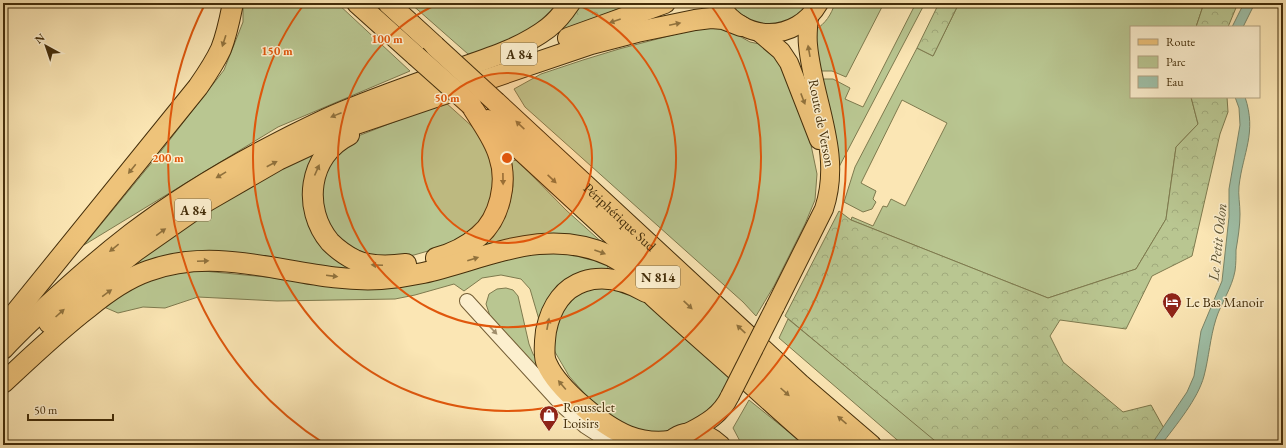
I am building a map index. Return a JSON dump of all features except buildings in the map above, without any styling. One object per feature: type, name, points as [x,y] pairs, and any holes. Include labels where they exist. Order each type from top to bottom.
[{"type":"highway","points":[[3,328],[198,87],[212,66],[222,47],[233,3]]},
{"type":"highway","name":"Périphérique Sud","points":[[357,3],[471,105],[733,346],[846,445]]},
{"type":"highway","name":"Périphérique Sud","points":[[388,3],[800,384],[872,445]]},
{"type":"highway","points":[[372,100],[525,43],[549,28],[570,3]]},
{"type":"highway","name":"A 84","points":[[3,349],[21,329],[64,290],[132,234],[194,190],[277,144],[328,119],[372,100],[553,43],[665,3]]},
{"type":"highway","name":"A 84","points":[[3,371],[21,350],[79,296],[137,250],[207,201],[278,160],[353,125],[591,44],[637,32],[711,18],[723,19],[741,26]]},
{"type":"highway","points":[[418,102],[345,137],[330,149],[314,176],[313,188],[315,211],[322,230],[331,243],[356,261],[372,265],[397,265],[410,264],[431,259],[460,249],[480,235],[487,226],[500,202],[503,186],[502,171],[496,146],[471,105]]},
{"type":"highway","points":[[3,383],[76,317],[115,287],[148,271],[182,263],[224,261],[340,277],[378,279],[422,274],[514,248],[559,243],[589,248],[614,257],[624,265],[653,296],[820,445]]},
{"type":"highway","points":[[653,296],[624,282],[605,278],[591,279],[579,283],[560,299],[549,317],[545,347],[546,363],[563,387],[599,419],[627,436],[641,440],[668,443]]},
{"type":"main road","points":[[719,3],[731,19],[741,26],[760,33],[786,31],[798,25],[809,18],[819,3]]},
{"type":"main road","name":"Route de Verson","points":[[668,443],[678,435],[689,432],[710,421],[720,412],[729,398],[824,210],[831,174],[831,155],[813,77],[808,44],[809,18]]},
{"type":"main road","name":"Route de Verson","points":[[760,33],[780,51],[789,63],[819,142],[822,158],[823,180],[816,225]]},
{"type":"main road","name":"Route de Verson","points":[[722,445],[722,430],[729,398]]},
{"type":"main road","points":[[689,432],[701,433],[713,438],[722,445]]},
{"type":"street","points":[[467,301],[563,406],[585,426],[602,437],[620,445]]},
{"type":"green space","points":[[243,3],[337,3],[410,71],[278,127],[84,245],[158,155],[224,70],[243,22]]},
{"type":"green space","points":[[410,3],[559,3],[531,29],[486,50],[468,54]]},
{"type":"green space","points":[[581,3],[633,3],[557,33]]},
{"type":"green space","points":[[730,3],[811,3],[793,19],[783,24],[765,25],[748,20],[734,9]]},
{"type":"green space","points":[[835,3],[884,3],[846,77],[832,71],[818,71],[815,30],[828,18]]},
{"type":"green space","points":[[916,3],[925,3],[839,167],[821,82],[824,79],[833,79],[850,88],[845,99],[863,107]]},
{"type":"green space","points":[[939,3],[959,3],[933,56],[917,48]]},
{"type":"green space","points":[[959,3],[1204,3],[1196,26],[1130,26],[1130,98],[1191,98],[1198,124],[1176,147],[1166,219],[1136,269],[1048,298],[851,220],[852,217],[873,226],[883,206],[887,207],[891,199],[905,206],[947,123],[902,100],[861,183],[876,191],[873,199],[876,202],[872,209],[863,212],[844,202],[855,167],[917,48],[933,56]]},
{"type":"green space","points":[[1204,3],[1238,3],[1228,26],[1196,26]]},
{"type":"green space","points":[[712,26],[723,27],[750,42],[769,46],[784,65],[799,105],[811,145],[817,174],[815,200],[805,224],[774,286],[756,316],[743,302],[525,107],[514,89],[541,74],[583,60],[619,49]]},
{"type":"green space","points":[[1191,98],[1227,98],[1228,112],[1220,134],[1192,256],[1152,276],[1126,329],[1060,320],[1050,336],[1063,362],[1123,412],[1151,405],[1166,432],[1156,445],[940,445],[785,316],[839,211],[851,220],[1048,298],[1136,269],[1166,219],[1176,147],[1198,124]]},
{"type":"green space","points":[[445,102],[475,129],[489,152],[495,179],[493,198],[481,219],[463,236],[442,247],[414,255],[385,258],[366,254],[352,247],[340,238],[328,223],[320,194],[324,167],[353,138]]},
{"type":"green space","points":[[326,145],[310,216],[386,274],[253,259],[118,271],[213,207]]},
{"type":"green space","points":[[517,160],[566,210],[606,246],[473,249],[510,202],[513,186],[512,161]]},
{"type":"green space","points":[[555,253],[581,255],[607,265],[608,268],[540,323],[530,289],[521,279],[501,275],[482,278],[464,291],[454,284],[395,299],[277,301],[198,297],[165,308],[143,307],[118,313],[104,307],[135,285],[167,273],[203,271],[287,279],[452,274],[526,255]]},
{"type":"green space","points":[[611,286],[642,299],[731,378],[718,405],[695,421],[675,427],[665,432],[642,433],[623,424],[591,401],[569,376],[555,352],[553,341],[561,307],[582,291]]},
{"type":"green space","points":[[506,288],[513,290],[518,296],[529,344],[545,374],[541,374],[491,319],[486,304],[489,294],[497,289]]},
{"type":"green space","points":[[788,319],[940,445],[903,445],[779,338]]},
{"type":"green space","points":[[749,400],[805,445],[742,445],[733,428]]},
{"type":"water","points":[[1244,3],[1255,3],[1244,26],[1232,26]]},
{"type":"water","points":[[1235,98],[1245,98],[1250,121],[1248,142],[1239,186],[1240,223],[1234,277],[1216,319],[1204,376],[1197,394],[1186,412],[1161,445],[1151,445],[1187,392],[1194,376],[1201,331],[1222,281],[1229,217],[1229,189],[1240,125],[1239,108]]},
{"type":"place","name":"Le Bas Manoir","points":[[1172,319]]},
{"type":"place","name":"Rousselet Loisirs","points":[[549,432]]},
{"type":"water label","name":"Le Petit Odon","points":[[1217,242]]}]
